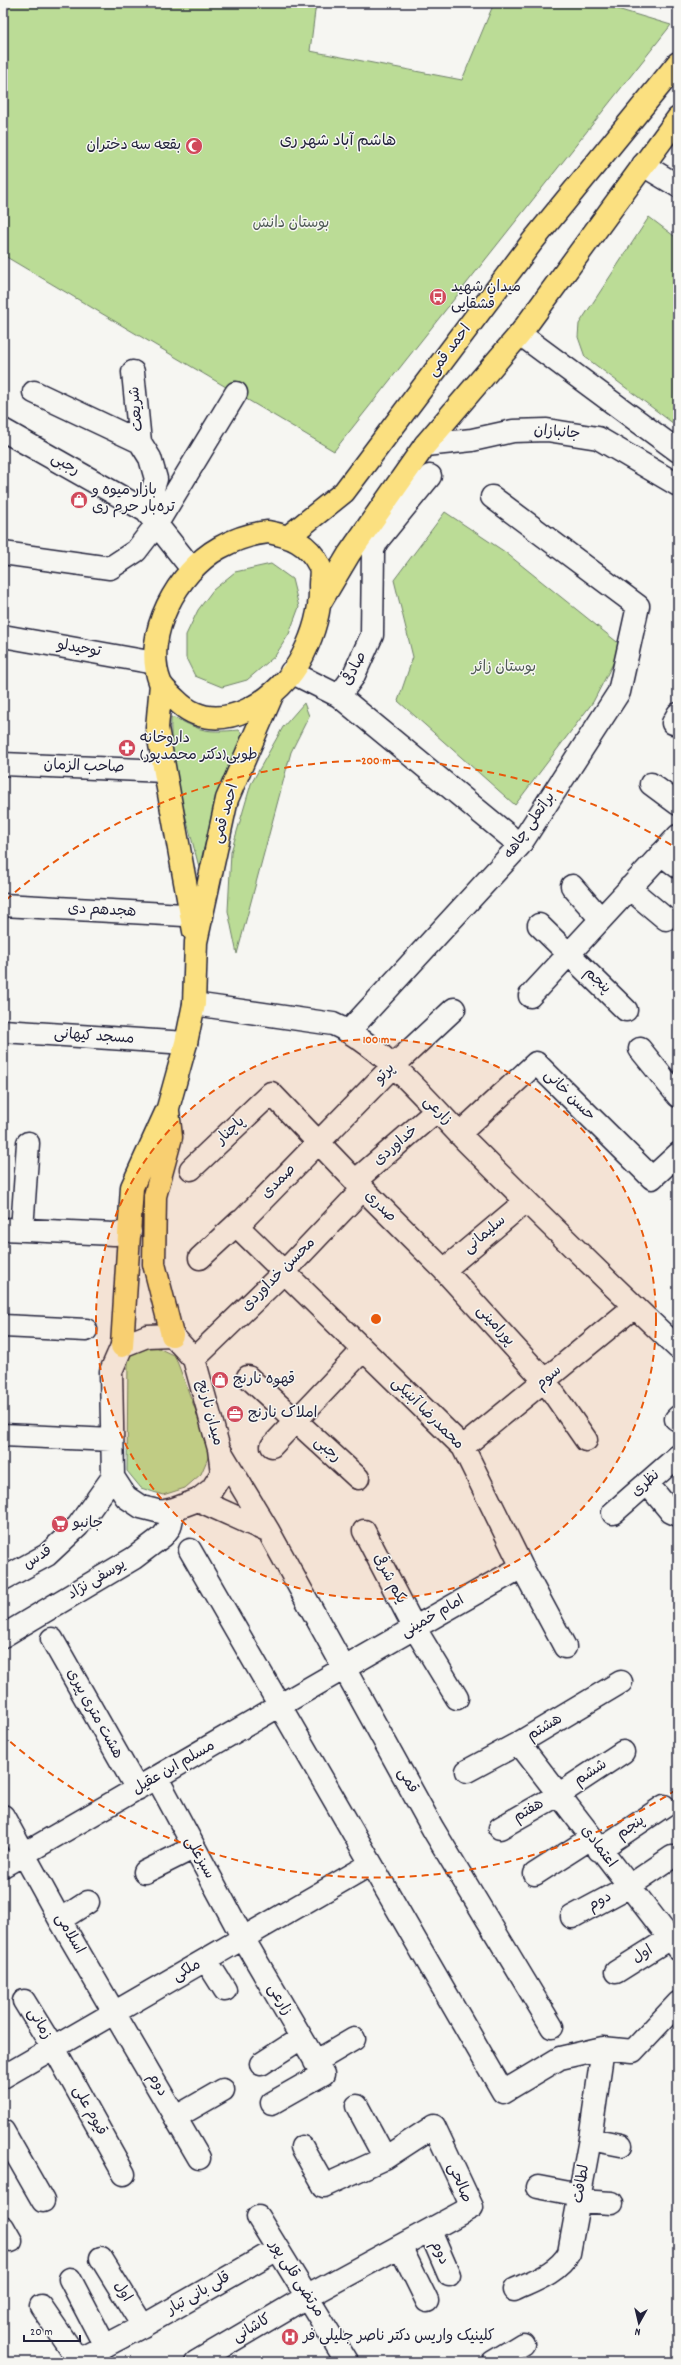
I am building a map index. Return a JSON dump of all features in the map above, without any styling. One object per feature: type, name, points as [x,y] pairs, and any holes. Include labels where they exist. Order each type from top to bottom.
[{"type":"main road","name":"احمد قمی","points":[[289,536],[344,492],[532,242],[678,63]]},
{"type":"main road","points":[[321,601],[349,554],[424,445],[520,334],[678,118]]},
{"type":"main road","points":[[268,532],[289,536],[305,546],[320,566],[321,601],[314,630],[303,657],[273,693],[250,709],[231,717],[209,718],[196,715],[178,702],[161,684],[155,663],[157,640],[164,617],[172,599],[192,569],[218,548],[248,535],[268,532]]},
{"type":"main road","name":"احمد قمی","points":[[161,684],[157,728],[164,771],[196,916],[194,1004],[186,1043],[168,1108]]},
{"type":"main road","name":"احمد قمی","points":[[196,916],[227,799],[273,693]]},
{"type":"main road","points":[[122,1346],[132,1187],[168,1108]]},
{"type":"main road","points":[[168,1108],[171,1137],[155,1196],[154,1264],[172,1335]]},
{"type":"street","points":[[643,164],[678,186]]},
{"type":"street","points":[[520,334],[678,451]]},
{"type":"street","name":"شریعت","points":[[133,372],[140,442],[150,458],[156,479],[151,518]]},
{"type":"street","points":[[34,392],[140,442]]},
{"type":"street","points":[[3,553],[110,568],[136,551],[151,518],[236,393]]},
{"type":"street","name":"رجبی","points":[[3,430],[151,518],[192,569]]},
{"type":"street","name":"جانبازان","points":[[424,445],[472,440],[513,431],[547,430],[598,438],[678,485]]},
{"type":"street","name":"صادقی","points":[[430,476],[377,541],[373,550],[372,635],[353,677],[338,696],[520,845]]},
{"type":"street","name":"براتعلی چاهه","points":[[349,1031],[520,845],[619,692],[638,606],[492,497]]},
{"type":"street","name":"توحیدلو","points":[[3,636],[155,663]]},
{"type":"street","points":[[291,672],[338,696]]},
{"type":"street","name":"صاحب الزمان","points":[[3,764],[164,771]]},
{"type":"street","points":[[651,784],[678,804]]},
{"type":"street","points":[[530,996],[600,918],[678,836]]},
{"type":"street","points":[[661,854],[678,867]]},
{"type":"street","points":[[572,886],[600,918]]},
{"type":"street","points":[[629,888],[666,919]]},
{"type":"street","name":"هجدهم دی","points":[[3,905],[196,916]]},
{"type":"street","name":"پنجم","points":[[539,925],[626,1010]]},
{"type":"street","name":"زارعی","points":[[194,1004],[333,1024],[349,1031],[382,1056],[526,1201],[678,1348]]},
{"type":"street","name":"پرتو","points":[[319,1142],[392,1067],[454,1009]]},
{"type":"street","name":"مسجد کیهانی","points":[[3,1031],[186,1043]]},
{"type":"street","points":[[640,1049],[678,1096]]},
{"type":"street","name":"حسن خانی","points":[[459,1134],[536,1063],[652,1178],[678,1154]]},
{"type":"street","name":"پاچنار","points":[[191,1169],[271,1093],[319,1142]]},
{"type":"street","name":"خداوردی","points":[[359,1185],[436,1111]]},
{"type":"street","name":"صدری","points":[[319,1142],[359,1185],[444,1270]]},
{"type":"street","name":"صمدی","points":[[200,1258],[239,1222],[319,1142]]},
{"type":"street","points":[[28,1143],[13,1229],[114,1234],[130,1232]]},
{"type":"street","name":"محسن خداوردی","points":[[194,1358],[284,1272],[359,1185]]},
{"type":"street","name":"سلیمانی","points":[[444,1270],[526,1201]]},
{"type":"street","points":[[239,1222],[238,1229],[284,1272]]},
{"type":"street","name":"پورامینی","points":[[444,1270],[545,1381],[586,1440]]},
{"type":"street","name":"محمدرضا آبنیکی","points":[[284,1272],[463,1447],[522,1567],[565,1647]]},
{"type":"street","name":"سوم","points":[[463,1447],[634,1307]]},
{"type":"street","points":[[3,1326],[86,1330]]},
{"type":"street","points":[[113,1477],[111,1371],[122,1346],[147,1336],[172,1335]]},
{"type":"street","name":"میدان نارنج","points":[[113,1477],[126,1497],[141,1507],[161,1512],[198,1500],[212,1489],[222,1473],[219,1448],[194,1358],[172,1335]]},
{"type":"street","points":[[272,1446],[363,1350]]},
{"type":"street","name":"رجبی","points":[[248,1377],[358,1478]]},
{"type":"street","points":[[3,1435],[112,1440]]},
{"type":"street","name":"قمی","points":[[219,1448],[345,1669],[433,1829],[552,2026]]},
{"type":"street","name":"نظری","points":[[613,1513],[678,1456]]},
{"type":"street","name":"قدس","points":[[3,1579],[47,1555],[78,1526],[113,1477]]},
{"type":"street","points":[[647,1483],[671,1512],[678,1516]]},
{"type":"street","points":[[198,1500],[268,1532]]},
{"type":"street","name":"یوسفی نژاد","points":[[3,1636],[134,1558],[163,1536],[170,1527],[174,1509]]},
{"type":"street","name":"یکم شرقی","points":[[364,1531],[414,1627],[457,1698]]},
{"type":"street","points":[[190,1550],[503,2092],[560,2058],[603,2048],[633,2051],[678,2003]]},
{"type":"street","name":"امام خمینی","points":[[345,1669],[414,1627],[522,1567]]},
{"type":"street","name":"هشت متری پیری","points":[[52,1639],[137,1789]]},
{"type":"street","name":"مسلم ابن عقیل","points":[[3,1866],[345,1669]]},
{"type":"street","name":"هشتم","points":[[467,1771],[519,1744],[621,1682]]},
{"type":"street","name":"اعتمادی","points":[[519,1744],[628,1887],[674,1944]]},
{"type":"street","name":"ششم","points":[[558,1795],[623,1752]]},
{"type":"street","name":"سبزعلی","points":[[157,1778],[193,1848],[243,1938]]},
{"type":"street","name":"هفتم","points":[[500,1828],[558,1795]]},
{"type":"street","name":"پنجم","points":[[534,1874],[595,1844],[664,1806]]},
{"type":"street","name":"اسلامی","points":[[3,1816],[60,1920],[114,2013]]},
{"type":"street","points":[[145,1872],[193,1848]]},
{"type":"street","points":[[628,1887],[672,1857]]},
{"type":"street","name":"ملکی","points":[[3,2078],[372,1864]]},
{"type":"street","name":"دوم","points":[[572,1917],[628,1887]]},
{"type":"street","points":[[60,1920],[88,1902]]},
{"type":"street","name":"زارعی","points":[[243,1938],[323,2074],[272,2103]]},
{"type":"street","name":"اول","points":[[616,1972],[674,1944]]},
{"type":"street","points":[[206,1960],[225,1990]]},
{"type":"street","name":"زمانی","points":[[24,2001],[54,2048]]},
{"type":"street","name":"دوم","points":[[114,2013],[199,2158]]},
{"type":"street","points":[[261,2064],[302,2038]]},
{"type":"street","points":[[315,2062],[354,2039]]},
{"type":"street","name":"قیوم علی","points":[[54,2048],[124,2174]]},
{"type":"street","name":"لطافت","points":[[514,2290],[552,2272],[564,2262],[569,2253],[590,2139],[603,2048]]},
{"type":"street","points":[[176,2117],[223,2090]]},
{"type":"street","points":[[357,2106],[385,2158]]},
{"type":"street","name":"صالحی","points":[[302,2147],[324,2186],[385,2158],[434,2126],[472,2207],[308,2296]]},
{"type":"street","points":[[3,2132],[43,2201]]},
{"type":"street","points":[[590,2139],[621,2144]]},
{"type":"street","points":[[538,2187],[579,2198],[612,2203]]},
{"type":"street","name":"مرتضی قلی پور","points":[[258,2217],[276,2250],[308,2296],[347,2362]]},
{"type":"street","name":"دوم","points":[[430,2231],[449,2274]]},
{"type":"street","points":[[400,2246],[427,2302]]},
{"type":"street","name":"قلی بانی تبار","points":[[42,2306],[78,2360],[143,2326],[276,2250]]},
{"type":"street","name":"اول","points":[[101,2258],[143,2326]]},
{"type":"street","points":[[70,2279],[105,2346]]},
{"type":"street","name":"کاشانی","points":[[196,2362],[308,2296]]},
{"type":"street","points":[[493,2362],[523,2344]]},
{"type":"green space","name":"بوستان دانش","points":[[3,3],[316,3],[310,51],[462,80],[494,3],[597,3],[671,25],[334,451],[3,255]]},
{"type":"green space","points":[[649,217],[678,239],[678,427],[585,357],[578,337],[579,324]]},
{"type":"green space","name":"بوستان زائر","points":[[445,512],[505,552],[622,646],[593,702],[515,805],[398,701],[413,657],[394,580]]},
{"type":"green space","points":[[271,564],[292,579],[299,607],[289,634],[275,656],[247,680],[222,687],[195,676],[186,658],[186,635],[198,610],[213,590],[235,572]]},
{"type":"green space","points":[[304,703],[309,716],[291,752],[237,954],[228,911],[231,852],[251,784],[283,727]]},
{"type":"green space","points":[[171,717],[205,730],[239,730],[244,736],[217,801],[199,867],[184,812],[176,774],[171,736]]},
{"type":"green space","points":[[152,1345],[175,1356],[211,1451],[201,1474],[185,1488],[163,1495],[141,1488],[127,1471],[128,1356]]},
{"type":"place","name":"بقعه سه دختران","points":[[194,146]]},
{"type":"place","name":"میدان شهید قشقایی","points":[[438,297]]},
{"type":"place","name":"بازار میوه و تره‌بار حرم ری","points":[[79,500]]},
{"type":"place","name":"داروخانه طوبی(دکتر محمدپور)","points":[[127,748]]},
{"type":"place","name":"قهوه نارنج","points":[[220,1380]]},
{"type":"place","name":"املاک نارنج","points":[[235,1414]]},
{"type":"place","name":"جانبو","points":[[60,1524]]},
{"type":"place","name":"کلینیک واریس دکتر ناصر جلیلی فر","points":[[290,2337]]},
{"type":"district","name":"هاشم آباد شهر ری","points":[[338,141]]}]
